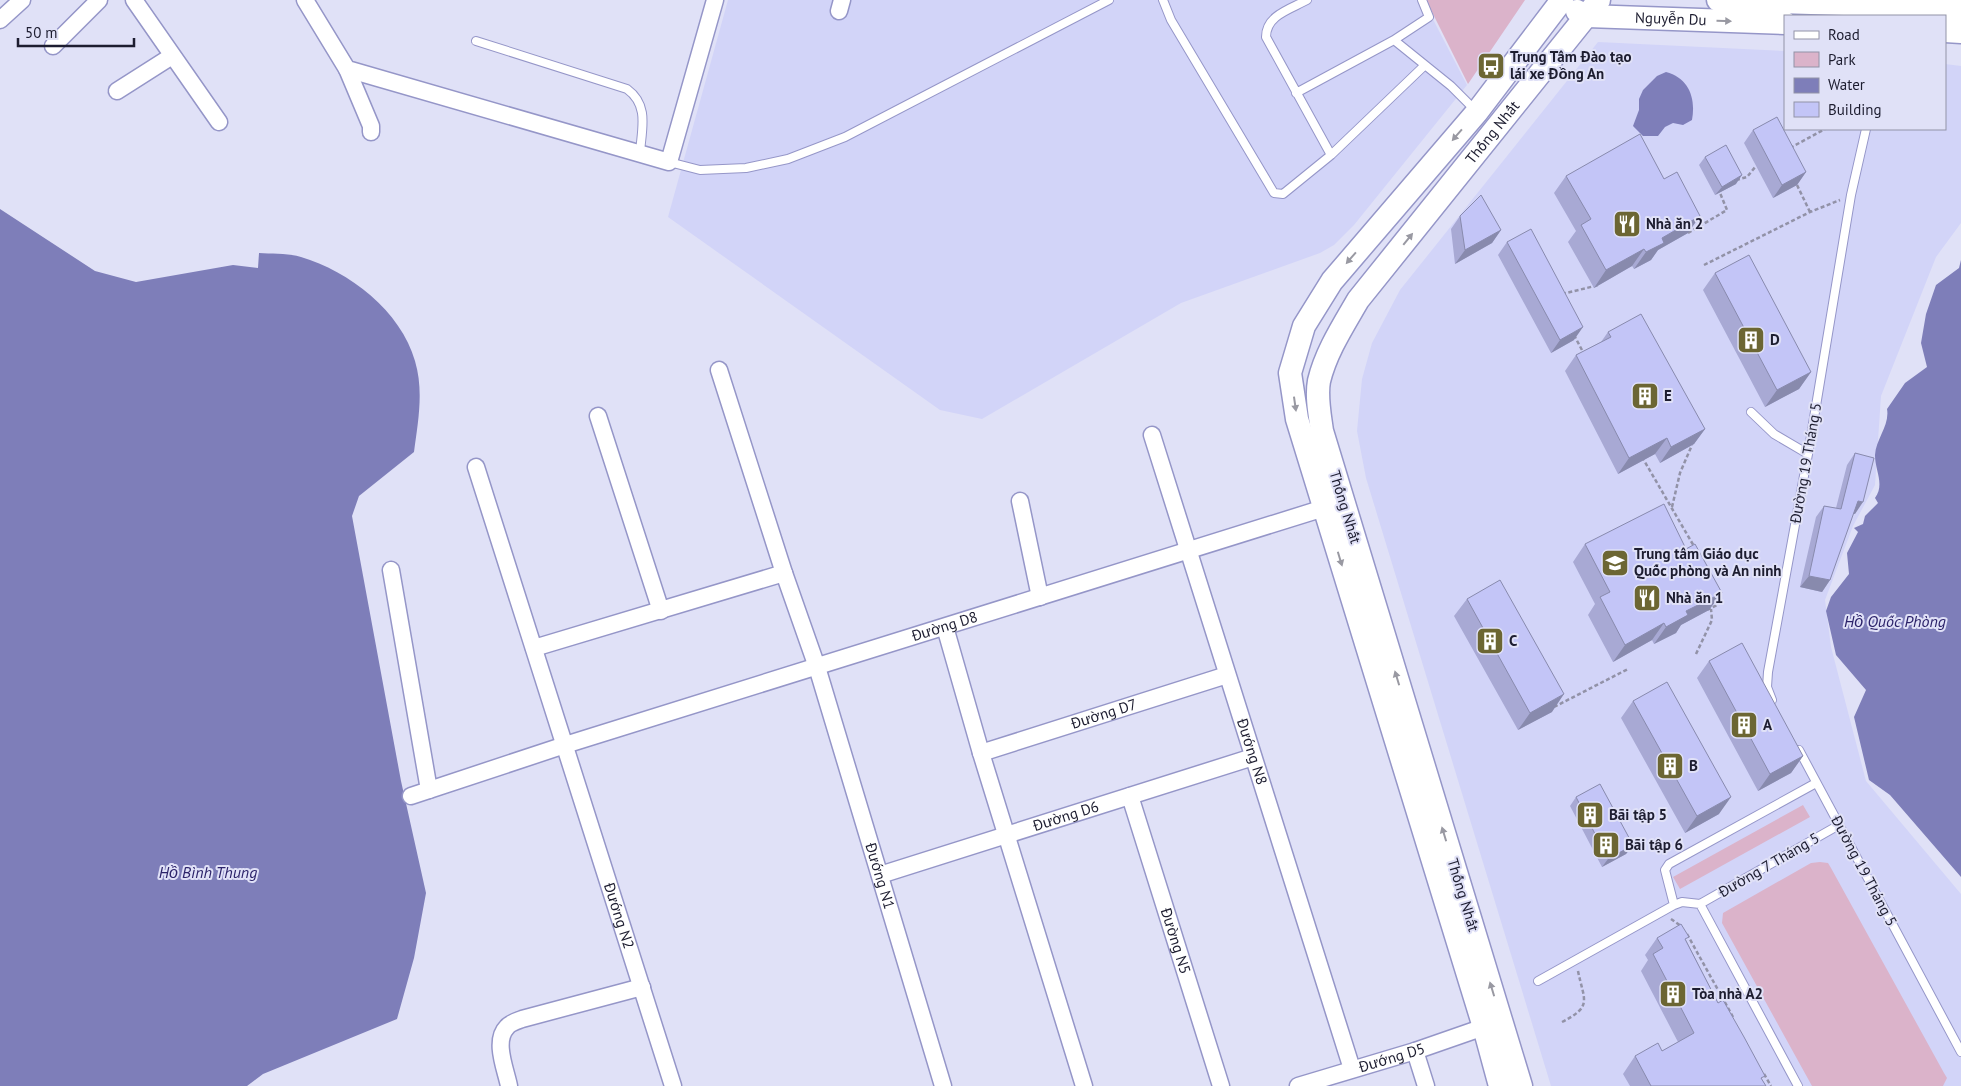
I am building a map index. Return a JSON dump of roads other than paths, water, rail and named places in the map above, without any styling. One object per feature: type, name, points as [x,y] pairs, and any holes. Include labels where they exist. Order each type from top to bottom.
[{"type":"main road","name":"Nguyễn Du","points":[[1718,0],[1876,11],[1961,11]]},
{"type":"main road","name":"Nguyễn Du","points":[[1561,2],[1593,8],[1784,23]]},
{"type":"main road","name":"Thống Nhất","points":[[1521,1086],[1493,1025],[1324,508],[1297,419],[1290,373],[1304,326],[1332,280],[1477,112],[1561,2]]},
{"type":"main road","name":"Thống Nhất","points":[[1500,1086],[1493,1025],[1322,431],[1319,408],[1319,382],[1334,341],[1358,300],[1593,8]]},
{"type":"main road","points":[[1946,31],[1961,32]]},
{"type":"main road","points":[[1304,326],[1334,341]]},
{"type":"street","points":[[0,20],[22,0]]},
{"type":"street","points":[[53,46],[99,0]]},
{"type":"street","points":[[134,0],[219,122]]},
{"type":"street","points":[[305,0],[347,69],[371,126],[371,132]]},
{"type":"street","points":[[347,69],[640,152],[669,162],[715,0]]},
{"type":"street","points":[[117,91],[172,56]]},
{"type":"street","name":"Đướng N1","points":[[719,370],[784,573],[817,667],[943,1086]]},
{"type":"street","points":[[598,416],[661,611]]},
{"type":"street","name":"Đướng N8","points":[[1152,435],[1352,1069]]},
{"type":"street","name":"Đướng N2","points":[[476,467],[673,1086]]},
{"type":"street","points":[[1020,501],[1040,597]]},
{"type":"street","name":"Đường D8","points":[[412,796],[565,745],[1324,508]]},
{"type":"street","points":[[391,570],[429,790]]},
{"type":"street","points":[[534,648],[784,573]]},
{"type":"street","points":[[945,627],[1006,836],[1084,1086]]},
{"type":"street","name":"Đường D7","points":[[981,753],[1227,675]]},
{"type":"street","name":"Đường D6","points":[[880,876],[1253,757]]},
{"type":"street","name":"Đường N5","points":[[1130,796],[1221,1086]]},
{"type":"street","points":[[509,1086],[500,1047],[502,1034],[508,1026],[522,1019],[642,988]]},
{"type":"street","name":"Đướng D5","points":[[1298,1086],[1415,1051],[1493,1025]]},
{"type":"street","points":[[1415,1051],[1426,1086]]},
{"type":"lane","points":[[669,162],[700,170],[746,168],[796,156],[845,137],[1109,0]]},
{"type":"lane","points":[[1163,0],[1171,20],[1274,193],[1283,194],[1331,155],[1424,66]]},
{"type":"lane","points":[[1307,0],[1272,19],[1266,27],[1266,37],[1331,155]]},
{"type":"lane","points":[[1296,93],[1394,40],[1429,17],[1422,0]]},
{"type":"lane","points":[[1394,40],[1451,86],[1477,112]]},
{"type":"lane","points":[[476,41],[627,89],[638,97],[643,116],[640,152]]},
{"type":"lane","name":"Đường 19 Tháng 5","points":[[1776,708],[1767,687],[1768,672],[1808,454],[1851,195],[1866,130]]},
{"type":"lane","points":[[1751,412],[1774,434],[1808,454]]},
{"type":"lane","name":"Đường 19 Tháng 5","points":[[1794,742],[1961,1052]]},
{"type":"lane","points":[[1674,905],[1665,870],[1669,864],[1816,783]]},
{"type":"lane","name":"Đường 7 Tháng 5","points":[[1700,904],[1838,825]]},
{"type":"lane","points":[[1538,981],[1674,905],[1682,902],[1700,904],[1798,1086]]},
{"type":"water","points":[[1666,72],[1680,79],[1689,90],[1693,104],[1692,120],[1683,125],[1673,123],[1665,127],[1658,136],[1643,136],[1633,126],[1639,110],[1639,99],[1643,90],[1657,76]]},
{"type":"water","name":"Hồ Bình Thung","points":[[0,209],[95,271],[136,282],[233,265],[258,268],[259,253],[285,254],[319,263],[354,283],[385,310],[398,326],[408,343],[415,361],[420,395],[414,452],[359,496],[352,516],[401,781],[426,893],[414,958],[397,1019],[263,1074],[247,1086],[0,1086]]},
{"type":"water","name":"Hồ Quốc Phòng","points":[[1961,260],[1961,877],[1890,795],[1869,780],[1854,717],[1866,690],[1836,655],[1826,611],[1831,597],[1849,574],[1847,553],[1858,532],[1854,528],[1863,524],[1865,516],[1878,503],[1875,498],[1878,493],[1879,482],[1875,455],[1887,421],[1887,409],[1905,383],[1927,367],[1921,343],[1926,314],[1936,285],[1959,268]]},
{"type":"place","name":"Trung Tâm Đào tạo lái xe Đồng An","points":[[1491,66]]},
{"type":"place","name":"Nhà ăn 2","points":[[1627,224]]},
{"type":"place","name":"D","points":[[1751,340]]},
{"type":"place","name":"E","points":[[1645,396]]},
{"type":"place","name":"Trung tâm Giáo dục Quốc phòng và An ninh","points":[[1615,563]]},
{"type":"place","name":"Nhà ăn 1","points":[[1647,598]]},
{"type":"place","name":"C","points":[[1490,641]]},
{"type":"place","name":"A","points":[[1744,725]]},
{"type":"place","name":"B","points":[[1670,766]]},
{"type":"place","name":"Bãi tập 5","points":[[1590,815]]},
{"type":"place","name":"Bãi tập 6","points":[[1606,845]]},
{"type":"place","name":"Tòa nhà A2","points":[[1673,994]]}]
